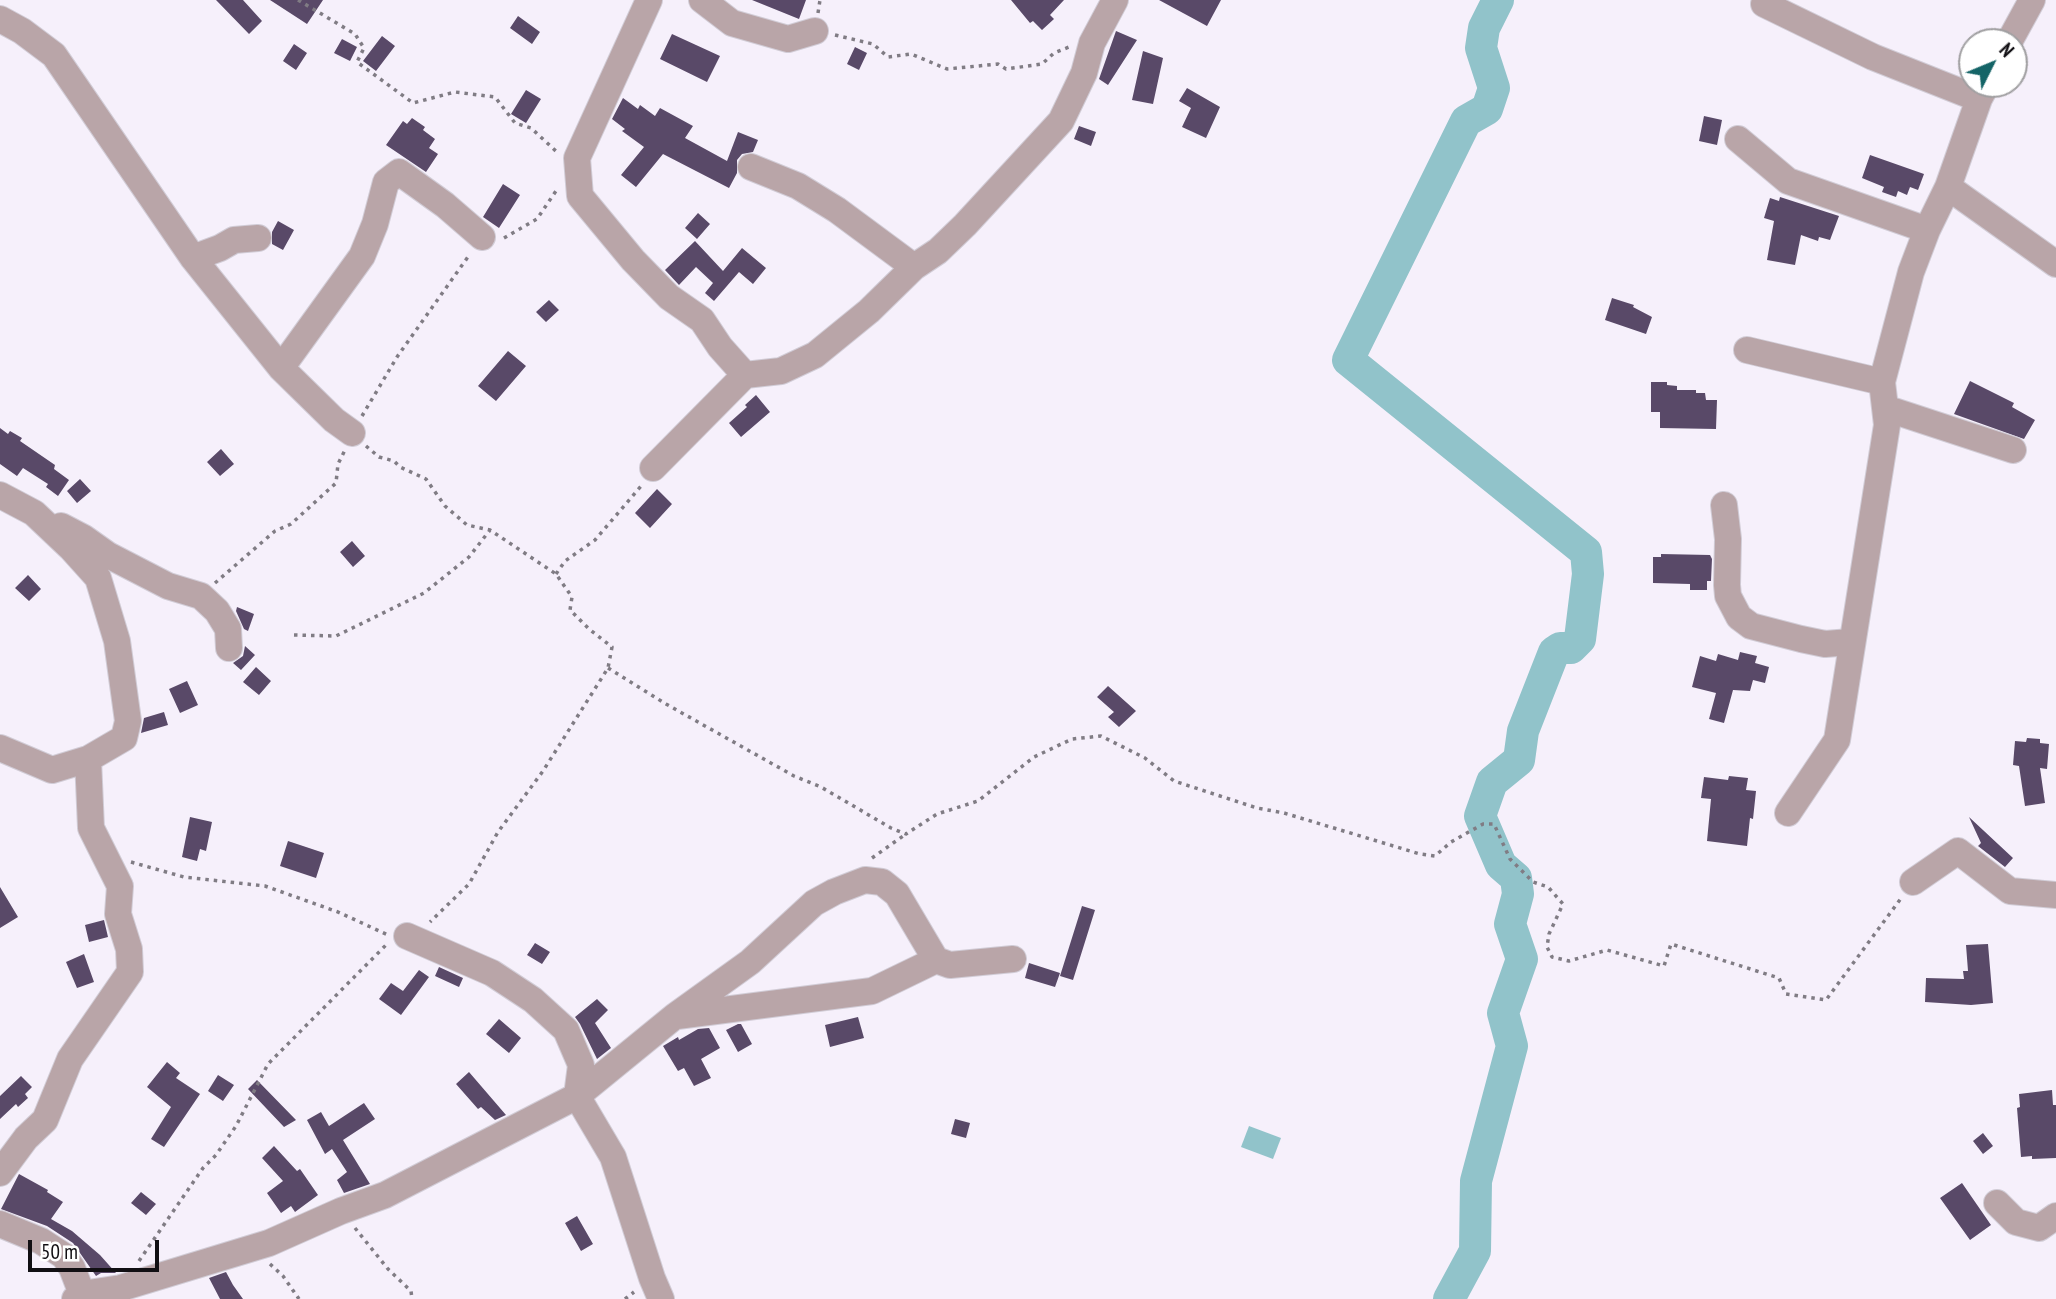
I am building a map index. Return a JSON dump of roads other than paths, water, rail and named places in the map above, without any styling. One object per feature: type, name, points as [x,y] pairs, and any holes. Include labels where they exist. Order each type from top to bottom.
[{"type":"street","points":[[0,6],[3,0]]},
{"type":"street","points":[[649,0],[577,158],[580,196],[660,288],[702,320],[720,347],[746,375]]},
{"type":"street","points":[[702,0],[732,23],[788,39],[815,30]]},
{"type":"street","points":[[653,468],[746,375],[781,371],[815,355],[869,311],[914,267],[939,251],[965,225],[1061,121],[1084,74],[1091,43],[1115,0]]},
{"type":"street","points":[[2017,28],[2032,0]]},
{"type":"street","points":[[1764,4],[1873,57],[1958,84]]},
{"type":"street","points":[[0,19],[54,55],[192,258],[281,368],[334,420],[352,433]]},
{"type":"street","points":[[1788,813],[1837,740],[1887,425],[1882,382],[1911,272],[1948,187],[1981,98]]},
{"type":"street","points":[[1738,139],[1788,181],[1927,230]]},
{"type":"street","points":[[751,167],[799,186],[837,210],[914,267]]},
{"type":"street","points":[[281,368],[362,256],[375,224],[386,182],[399,172],[445,205],[482,237]]},
{"type":"street","points":[[1948,187],[2056,264]]},
{"type":"street","points":[[192,258],[234,240],[258,238]]},
{"type":"street","points":[[1747,350],[1882,382]]},
{"type":"street","points":[[1885,408],[2013,450]]},
{"type":"street","points":[[0,495],[168,586],[201,596],[217,611],[228,629],[229,648]]},
{"type":"street","points":[[1724,505],[1728,538],[1728,596],[1740,617],[1751,626],[1790,637],[1825,644],[1851,642]]},
{"type":"street","points":[[0,748],[52,770],[88,759],[124,738],[128,721],[117,641],[98,578],[34,513]]},
{"type":"street","points":[[0,1173],[26,1138],[45,1120],[70,1059],[130,972],[129,949],[118,915],[120,886],[91,828],[88,759]]},
{"type":"street","points":[[1913,882],[1958,851],[2010,891],[2056,895]]},
{"type":"street","points":[[0,1224],[41,1241],[64,1256],[72,1268],[78,1297],[252,1250],[385,1195],[578,1096],[675,1016],[750,962],[814,903],[865,880],[882,882],[897,894],[936,960],[950,965],[1013,958]]},
{"type":"street","points":[[400,937],[492,973],[533,1000],[566,1030],[581,1065],[578,1096],[613,1157],[661,1299]]},
{"type":"street","points":[[675,1016],[872,991],[936,960]]},
{"type":"street","points":[[1997,1203],[2016,1222],[2039,1228],[2056,1216]]},
{"type":"water","points":[[1249,1126],[1281,1138],[1273,1159],[1241,1147]]},
{"type":"waterway","points":[[1449,1299],[1475,1251],[1476,1181],[1512,1046],[1503,1013],[1522,959],[1510,924],[1518,894],[1516,878],[1501,865],[1480,816],[1492,782],[1519,760],[1523,731],[1554,652],[1560,648],[1571,648],[1580,639],[1588,574],[1586,552],[1348,360],[1466,121],[1487,109],[1494,88],[1481,48],[1484,28],[1498,0]]}]
